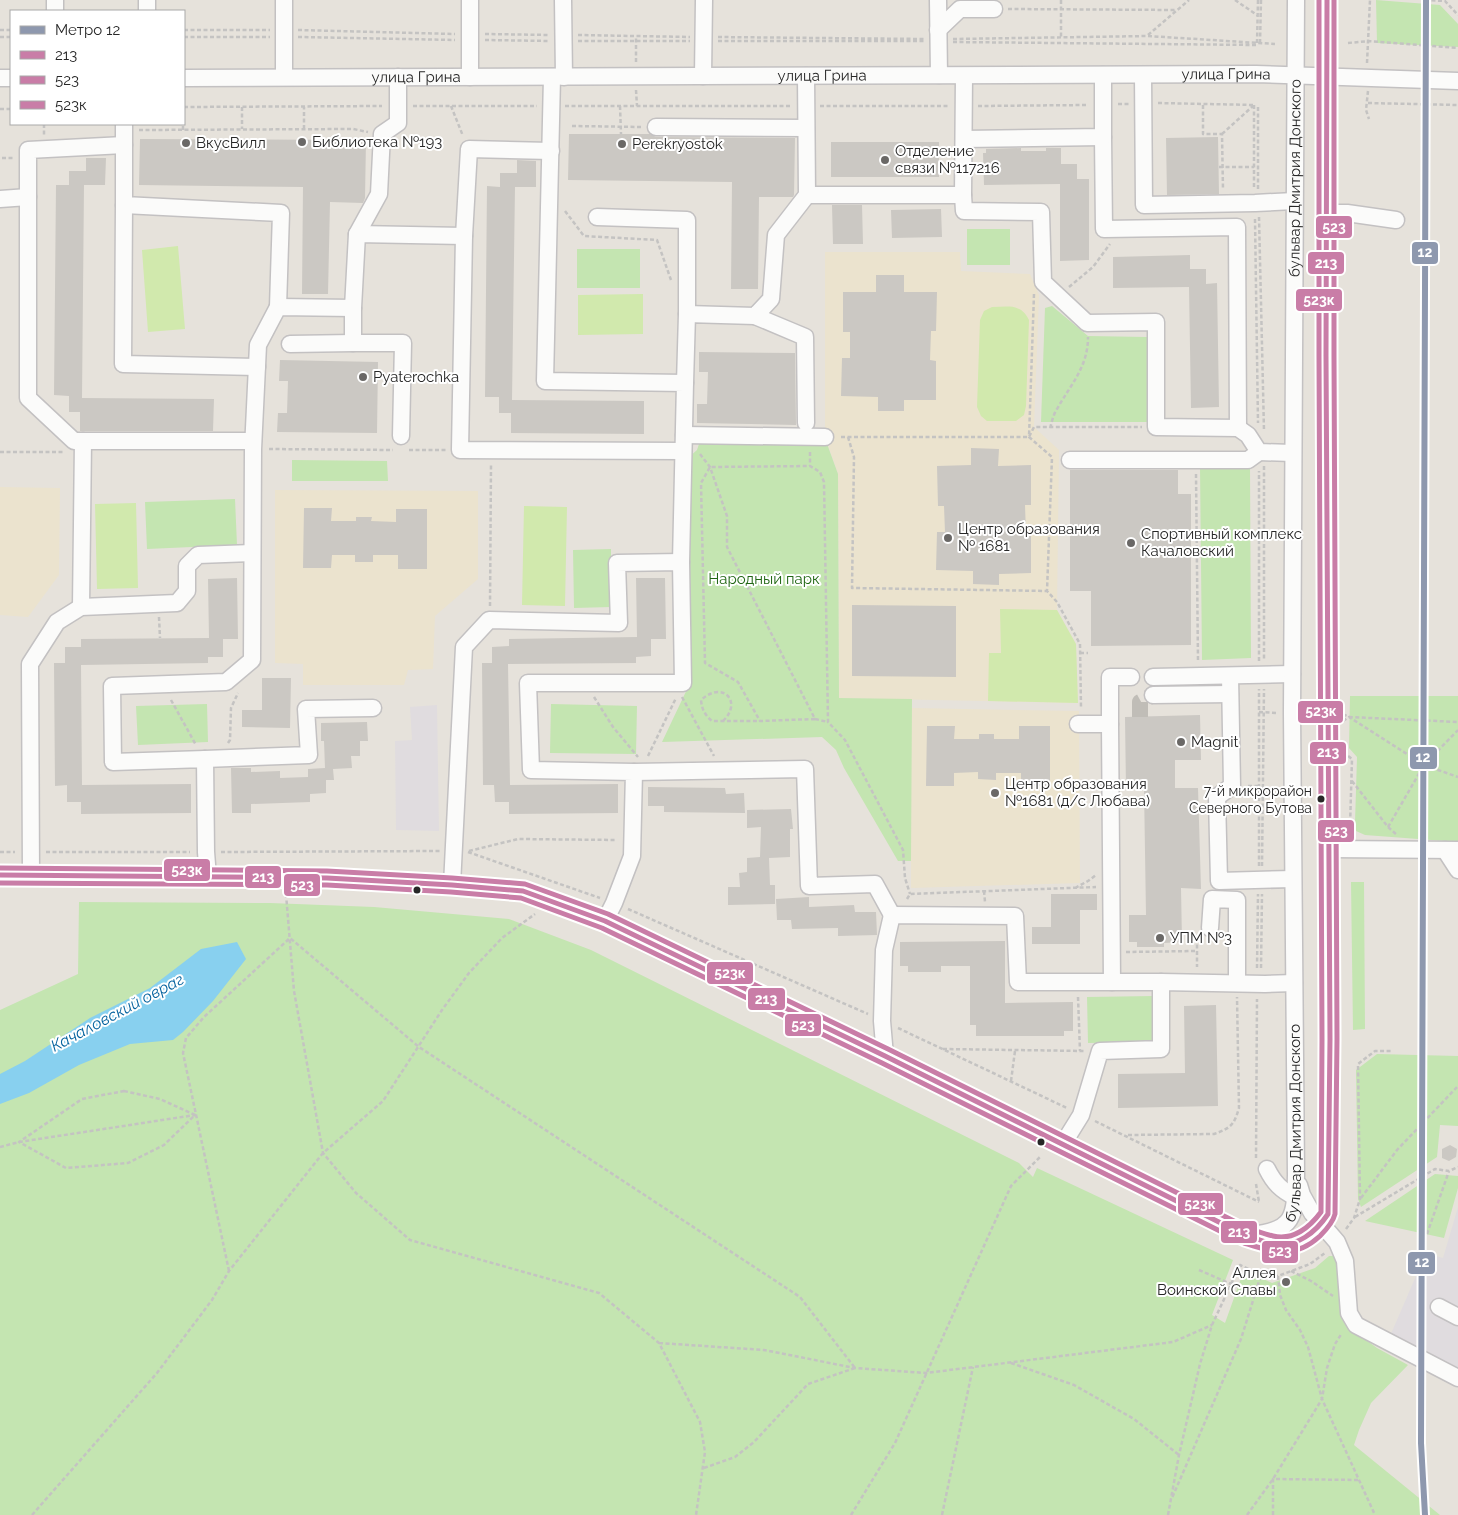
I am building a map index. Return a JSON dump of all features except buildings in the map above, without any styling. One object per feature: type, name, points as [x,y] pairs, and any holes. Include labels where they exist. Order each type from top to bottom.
[{"type":"street","points":[[284,0],[284,77]]},
{"type":"street","points":[[470,0],[470,77]]},
{"type":"street","points":[[563,0],[564,35],[552,106],[545,381],[685,383]]},
{"type":"street","points":[[703,76],[704,0]]},
{"type":"street","points":[[938,0],[939,76]]},
{"type":"street","name":"бульвар Дмитрия Донского","points":[[1248,1236],[1268,1234],[1290,1221],[1295,1208],[1296,1198],[1292,453],[1296,0]]},
{"type":"street","name":"бульвар Дмитрия Донского","points":[[1248,1236],[1274,1244],[1287,1244],[1304,1239],[1322,1225],[1328,1214],[1330,849],[1327,703],[1325,213],[1327,0]]},
{"type":"street","points":[[938,34],[960,9],[994,9]]},
{"type":"street","name":"улица Грина","points":[[185,78],[1256,74],[1458,81]]},
{"type":"street","points":[[1103,75],[1104,229],[1237,227],[1238,428]]},
{"type":"street","points":[[1143,75],[1144,204],[1223,204],[1294,201]]},
{"type":"street","points":[[755,316],[770,298],[776,235],[807,195],[806,76]]},
{"type":"street","points":[[964,76],[964,211],[1041,212],[1043,282],[1088,323],[1156,322],[1156,427],[1238,428],[1248,435],[1262,452]]},
{"type":"street","points":[[353,343],[357,234],[379,194],[382,134],[398,123],[398,77]]},
{"type":"street","points":[[656,126],[806,128]]},
{"type":"street","points":[[253,441],[74,441],[28,398],[28,150],[124,133],[123,364],[256,367]]},
{"type":"street","points":[[964,139],[1103,138]]},
{"type":"street","points":[[551,151],[469,149],[464,236],[460,450],[635,457],[684,443],[825,437]]},
{"type":"street","points":[[807,195],[963,195]]},
{"type":"street","points":[[0,199],[28,197]]},
{"type":"street","points":[[124,205],[281,213],[278,307],[258,345],[256,367],[253,441],[252,660],[226,682],[112,686],[113,762],[309,755],[306,709],[373,708]]},
{"type":"street","points":[[1325,213],[1347,212],[1396,220]]},
{"type":"street","points":[[597,217],[687,220],[687,314],[681,562],[683,683],[528,683],[531,770],[639,767],[722,771],[806,769],[809,886],[875,884],[896,915]]},
{"type":"street","points":[[357,234],[464,236]]},
{"type":"street","points":[[278,307],[354,308]]},
{"type":"street","points":[[687,314],[755,316],[805,337],[806,423]]},
{"type":"street","points":[[290,344],[402,343],[401,436]]},
{"type":"street","points":[[81,607],[84,441]]},
{"type":"street","points":[[1070,460],[1248,460],[1262,452],[1292,453]]},
{"type":"street","points":[[31,875],[30,664],[57,622],[81,607],[177,603],[187,591],[187,566],[198,555],[252,554]]},
{"type":"street","points":[[452,885],[461,851],[464,647],[489,620],[619,623],[618,564],[681,562]]},
{"type":"street","points":[[1153,677],[1292,674]]},
{"type":"street","points":[[1230,676],[1232,786],[1217,797],[1219,881],[1294,879]]},
{"type":"street","points":[[1112,982],[1110,677],[1131,677]]},
{"type":"street","points":[[1153,695],[1230,694]]},
{"type":"street","points":[[1081,724],[1110,724]]},
{"type":"street","points":[[205,759],[208,877]]},
{"type":"street","points":[[605,921],[632,856],[639,767]]},
{"type":"street","points":[[1330,849],[1451,850],[1458,870]]},
{"type":"street","points":[[0,875],[336,878],[452,885],[523,892],[605,921],[886,1056],[1248,1236]]},
{"type":"street","points":[[1210,928],[1212,899],[1237,900],[1237,983]]},
{"type":"street","points":[[896,915],[1015,916],[1018,982],[1257,984],[1294,982]]},
{"type":"street","points":[[886,1056],[882,1020],[884,950],[896,915]]},
{"type":"street","points":[[1063,1144],[1081,1115],[1100,1051],[1161,1049],[1161,982]]},
{"type":"street","points":[[1260,1171],[1284,1192],[1296,1198]]},
{"type":"street","points":[[1296,1175],[1306,1203],[1337,1242],[1345,1261],[1349,1313],[1356,1326],[1458,1378]]},
{"type":"street","points":[[1439,1307],[1458,1317]]},
{"type":"path","points":[[1061,0],[1061,38]]},
{"type":"path","points":[[1148,36],[1189,0]]},
{"type":"path","points":[[1235,0],[1258,16]]},
{"type":"path","points":[[1259,43],[1258,16],[1260,0]]},
{"type":"path","points":[[1259,43],[1260,0]]},
{"type":"path","points":[[1369,118],[1366,110],[1368,102],[1370,0]]},
{"type":"path","points":[[1425,0],[1445,1],[1458,15]]},
{"type":"path","points":[[994,9],[1177,10]]},
{"type":"path","points":[[185,30],[704,37],[938,34],[1061,38],[1148,36],[1275,44]]},
{"type":"path","points":[[1348,43],[1369,41],[1458,48]]},
{"type":"path","points":[[1368,102],[1458,105]]},
{"type":"path","points":[[185,107],[964,106],[1143,103],[1256,105]]},
{"type":"path","points":[[1203,104],[1203,136],[1222,134],[1256,105]]},
{"type":"path","points":[[461,851],[614,903],[882,1020],[1126,1135],[1259,1202],[1257,984],[1262,675],[1262,452],[1254,167],[1256,105]]},
{"type":"path","points":[[1256,105],[1258,424]]},
{"type":"path","points":[[451,106],[469,149]]},
{"type":"path","points":[[620,106],[621,134]]},
{"type":"path","points":[[242,107],[242,129]]},
{"type":"path","points":[[304,107],[304,129]]},
{"type":"path","points":[[183,125],[183,130]]},
{"type":"path","points":[[572,126],[656,126]]},
{"type":"path","points":[[124,133],[183,130],[354,129],[382,134]]},
{"type":"path","points":[[1222,134],[1223,204]]},
{"type":"path","points":[[1219,167],[1254,167]]},
{"type":"path","points":[[550,192],[584,236],[657,240],[672,282],[687,294]]},
{"type":"path","points":[[1058,296],[1092,267],[1121,229]]},
{"type":"path","points":[[1029,438],[1035,285]]},
{"type":"path","points":[[1050,428],[1055,411],[1082,368],[1088,349],[1088,323]]},
{"type":"path","points":[[1029,438],[1034,428],[1156,427]]},
{"type":"path","points":[[825,437],[1029,438],[1052,457],[1047,591],[1057,602],[1080,644],[1081,724]]},
{"type":"path","points":[[848,437],[854,457],[852,588],[1047,591]]},
{"type":"path","points":[[684,443],[697,450],[710,467],[727,516],[727,546],[815,719]]},
{"type":"path","points":[[423,450],[460,450]]},
{"type":"path","points":[[489,620],[491,450]]},
{"type":"path","points":[[1260,881],[1262,452]]},
{"type":"path","points":[[1196,460],[1198,676]]},
{"type":"path","points":[[710,467],[810,466],[820,472],[824,482],[828,722]]},
{"type":"path","points":[[710,467],[701,483],[705,663],[738,682],[760,720]]},
{"type":"path","points":[[158,604],[160,638]]},
{"type":"path","points":[[1080,653],[1088,652]]},
{"type":"path","points":[[162,683],[205,759]]},
{"type":"path","points":[[588,683],[593,696],[639,767],[678,692],[722,771]]},
{"type":"path","points":[[723,721],[731,710],[731,701],[726,694],[717,691],[708,694],[702,700],[702,707],[712,721],[723,721],[815,719],[828,722],[845,740],[903,850],[905,878],[910,894]]},
{"type":"path","points":[[230,740],[231,708],[238,692]]},
{"type":"path","points":[[1339,712],[1424,764],[1458,777]]},
{"type":"path","points":[[1349,717],[1458,722]]},
{"type":"path","points":[[1388,827],[1424,764],[1458,730]]},
{"type":"path","points":[[1340,749],[1352,759],[1350,827],[1355,835]]},
{"type":"path","points":[[1351,780],[1388,827],[1400,837]]},
{"type":"path","points":[[0,852],[461,851],[518,839],[633,841]]},
{"type":"path","points":[[910,894],[1110,886]]},
{"type":"path","points":[[286,888],[294,990],[324,1153],[356,1193],[410,1240],[599,1293],[658,1343],[700,1422],[705,1452],[696,1515]]},
{"type":"path","points":[[896,915],[910,894]]},
{"type":"path","points":[[32,1515],[157,1373],[212,1300],[229,1271],[324,1153],[383,1101],[442,1010],[469,973],[502,938],[535,914]]},
{"type":"path","points":[[290,938],[418,1047],[800,1298],[855,1368]]},
{"type":"path","points":[[229,1271],[183,1053],[186,1038],[204,1017],[290,938]]},
{"type":"path","points":[[1111,952],[1197,951]]},
{"type":"path","points":[[1077,982],[1080,1051]]},
{"type":"path","points":[[1126,1135],[1214,1134],[1227,1130],[1235,1122],[1240,1108],[1237,983]]},
{"type":"path","points":[[942,1049],[1100,1051]]},
{"type":"path","points":[[1010,1081],[1016,1050]]},
{"type":"path","points":[[1168,1515],[1179,1455],[1200,1364],[1212,1325],[1240,1264],[1261,1275],[1278,1276],[1310,1264],[1337,1242],[1354,1218],[1360,1199],[1358,1064],[1375,1051],[1392,1051]]},
{"type":"path","points":[[1360,1199],[1397,1150],[1458,1086]]},
{"type":"path","points":[[19,1142],[82,1099],[124,1092],[160,1099],[195,1114]]},
{"type":"path","points":[[0,1147],[19,1142],[132,1126],[195,1114]]},
{"type":"path","points":[[19,1142],[66,1168],[128,1163],[164,1145],[195,1114]]},
{"type":"path","points":[[852,1515],[895,1443],[1011,1186],[1041,1156]]},
{"type":"path","points":[[1354,1218],[1435,1169],[1449,1171],[1458,1167]]},
{"type":"path","points":[[1427,1234],[1449,1171]]},
{"type":"path","points":[[1199,1270],[1231,1284]]},
{"type":"path","points":[[1247,1515],[1273,1479],[1322,1399],[1327,1368],[1334,1344],[1346,1326],[1349,1313],[1340,1301],[1311,1280],[1291,1272]]},
{"type":"path","points":[[1172,1498],[1242,1339],[1261,1275]]},
{"type":"path","points":[[1278,1276],[1280,1295],[1286,1310],[1300,1330],[1308,1347],[1322,1399],[1375,1515]]},
{"type":"path","points":[[658,1343],[764,1350],[855,1368],[926,1373],[1173,1342],[1212,1325]]},
{"type":"path","points":[[1010,1362],[1074,1385],[1134,1419],[1179,1455]]},
{"type":"path","points":[[942,1515],[952,1472],[956,1440],[973,1367]]},
{"type":"path","points":[[704,1468],[735,1457],[754,1442],[808,1384],[855,1368]]},
{"type":"path","points":[[1273,1479],[1359,1480]]},
{"type":"path","points":[[1273,1479],[1273,1515]]},
{"type":"shaded area","name":"Центр образования № 1681","points":[[825,252],[960,252],[961,271],[1030,274],[1039,295],[1034,427],[1059,450],[1057,610],[1076,644],[1078,703],[839,698],[838,474],[825,437]]},
{"type":"shaded area","points":[[0,487],[60,488],[59,575],[28,617],[0,615]]},
{"type":"shaded area","points":[[275,490],[478,491],[478,579],[435,616],[433,669],[408,670],[404,685],[303,685],[303,664],[275,663]]},
{"type":"shaded area","points":[[437,705],[439,831],[396,830],[395,741],[412,740],[410,707]]},
{"type":"shaded area","name":"Центр образования №1681 (д/с Любава)","points":[[911,708],[1079,711],[1080,883],[911,888]]},
{"type":"shaded area","points":[[1458,1207],[1458,1370],[1390,1336],[1426,1253],[1443,1258]]},
{"type":"green space","points":[[1376,0],[1440,5],[1458,24],[1458,47],[1377,43]]},
{"type":"green space","points":[[967,229],[1010,229],[1010,265],[967,265]]},
{"type":"green space","points":[[178,246],[185,329],[148,332],[142,250]]},
{"type":"green space","points":[[577,249],[640,249],[640,288],[577,288]]},
{"type":"green space","points":[[643,294],[643,334],[578,335],[578,295]]},
{"type":"green space","points":[[1052,306],[1088,336],[1147,337],[1149,422],[1041,422],[1045,308]]},
{"type":"green space","points":[[992,307],[1018,308],[1029,320],[1026,406],[1024,415],[1016,421],[987,421],[981,416],[977,407],[980,320],[984,311]]},
{"type":"green space","name":"Народный парк","points":[[700,441],[826,441],[838,474],[839,698],[912,699],[911,861],[898,861],[844,768],[836,750],[822,737],[662,742],[690,683],[688,458],[697,450]]},
{"type":"green space","points":[[292,460],[387,461],[388,481],[292,481]]},
{"type":"green space","points":[[1200,466],[1250,466],[1251,658],[1202,660]]},
{"type":"green space","points":[[235,499],[237,545],[147,549],[145,502]]},
{"type":"green space","points":[[136,503],[138,588],[97,589],[95,504]]},
{"type":"green space","points":[[524,506],[567,507],[565,606],[522,605]]},
{"type":"green space","points":[[611,549],[611,607],[574,608],[573,550]]},
{"type":"green space","points":[[1000,609],[1057,610],[1076,644],[1078,703],[988,701],[989,653],[1001,653]]},
{"type":"green space","points":[[1350,696],[1458,696],[1458,842],[1365,835],[1356,831],[1357,757],[1349,748]]},
{"type":"green space","points":[[207,704],[208,742],[138,745],[136,706]]},
{"type":"green space","points":[[551,704],[637,706],[636,754],[550,753]]},
{"type":"green space","points":[[1351,882],[1364,882],[1365,1029],[1353,1030]]},
{"type":"green space","points":[[79,902],[270,903],[374,907],[509,919],[591,950],[1019,1163],[1033,1177],[1037,1168],[1233,1260],[1212,1315],[1225,1323],[1244,1270],[1272,1283],[1315,1268],[1329,1256],[1336,1256],[1351,1329],[1377,1348],[1408,1365],[1371,1403],[1354,1445],[1440,1515],[0,1515],[0,1010],[78,974]]},
{"type":"green space","points":[[1154,996],[1154,1042],[1088,1043],[1087,997]]},
{"type":"green space","points":[[1377,1054],[1458,1056],[1458,1126],[1440,1125],[1437,1157],[1361,1207],[1358,1199],[1356,1070]]},
{"type":"green space","points":[[1435,1174],[1458,1176],[1458,1188],[1444,1238],[1365,1221]]},
{"type":"water","name":"Качаловский овраг","points":[[237,942],[246,959],[213,1001],[173,1040],[130,1044],[79,1065],[29,1093],[0,1104],[0,1074],[25,1061],[90,1018],[150,988],[201,949]]},
{"type":"tunnel","points":[[1140,717],[1140,702],[1153,695]]},
{"type":"metro line","name":"12","points":[[1425,1515],[1421,1443],[1426,0]]},
{"type":"transit line","name":"523к","points":[[0,868],[327,871],[525,884],[608,914],[888,1049],[1250,1229],[1280,1237],[1300,1232],[1312,1223],[1321,1212],[1319,0]]},
{"type":"transit line","name":"213","points":[[0,875],[327,878],[523,891],[605,921],[885,1056],[1247,1236],[1282,1245],[1290,1244],[1305,1237],[1318,1227],[1328,1214],[1330,1039],[1326,356],[1327,0]]},
{"type":"transit line","name":"523","points":[[0,883],[327,885],[521,898],[602,928],[882,1063],[1244,1243],[1283,1252],[1292,1251],[1310,1244],[1327,1229],[1335,1214],[1337,1039],[1334,0]]},
{"type":"place","name":"Библиотека №193","points":[[302,142]]},
{"type":"place","name":"ВкусВилл","points":[[186,143]]},
{"type":"place","name":"Perekryostok","points":[[622,144]]},
{"type":"place","name":"Отделение связи №117216","points":[[885,160]]},
{"type":"place","name":"Pyaterochka","points":[[363,377]]},
{"type":"place","name":"Центр образования № 1681","points":[[948,538]]},
{"type":"place","name":"Спортивный комплекс Качаловский","points":[[1131,543]]},
{"type":"place","name":"Magnit","points":[[1181,742]]},
{"type":"place","name":"Центр образования №1681 (д/с Любава)","points":[[995,793]]},
{"type":"place","name":"7-й микрорайон Северного Бутова","points":[[1321,799]]},
{"type":"place","name":"УПМ №3","points":[[1160,938]]},
{"type":"place","name":"Аллея Воинской Славы","points":[[1286,1282]]}]
